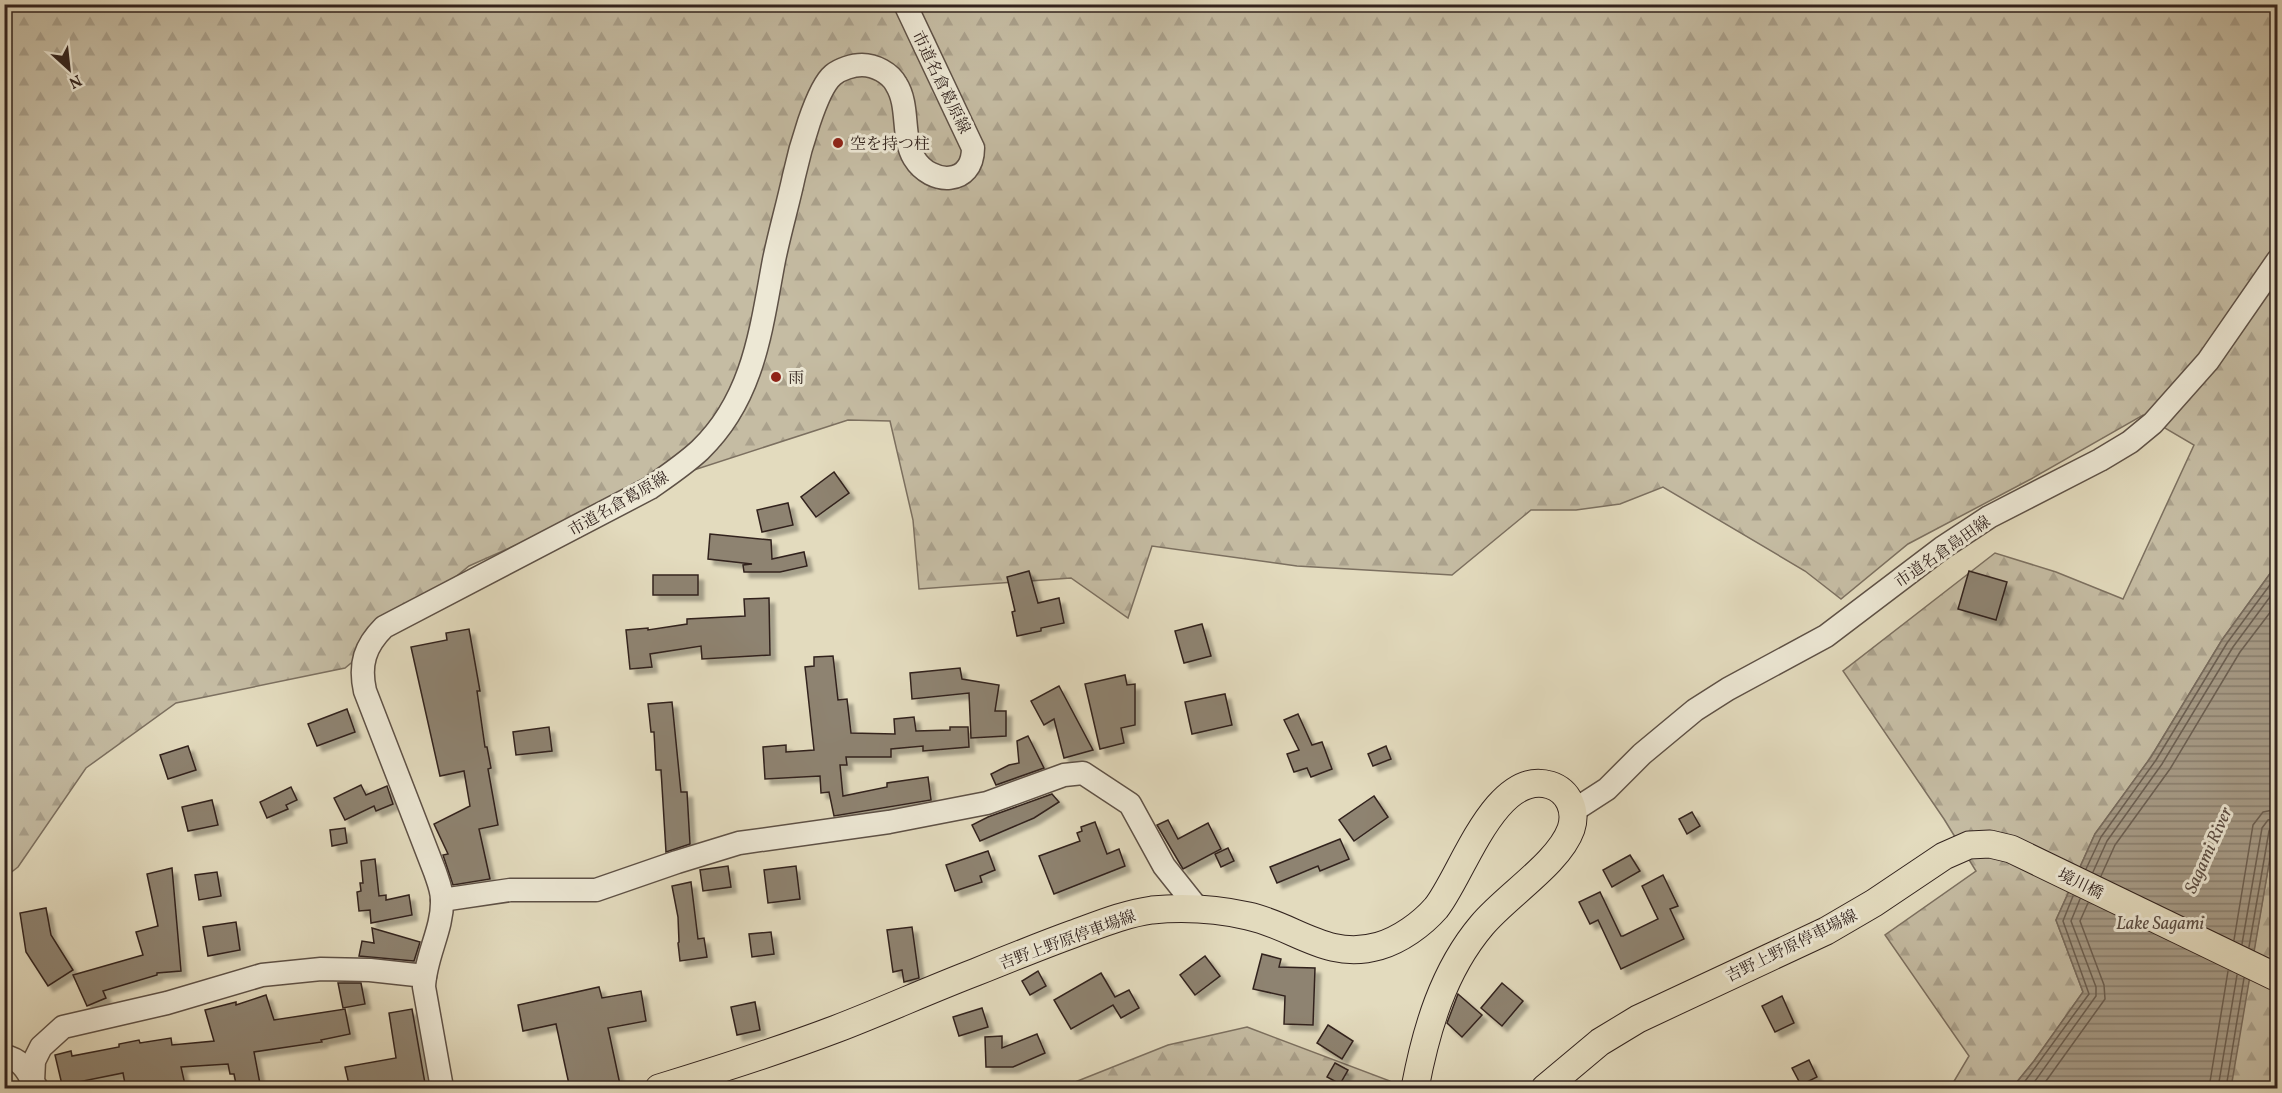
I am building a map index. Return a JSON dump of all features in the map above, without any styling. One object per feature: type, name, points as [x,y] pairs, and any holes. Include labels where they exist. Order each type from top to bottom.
[{"type":"main road","name":"吉野上野原停車場線","points":[[659,1089],[836,1029],[1002,961],[1122,916],[1161,910],[1199,910],[1250,916],[1319,945],[1338,950],[1380,946],[1400,937],[1435,908],[1489,817],[1506,796],[1525,786],[1543,783],[1557,788],[1568,797],[1573,812]]},
{"type":"main road","points":[[1415,1089],[1422,1051],[1432,1016],[1461,955],[1482,925],[1563,844],[1572,828],[1573,812]]},
{"type":"main road","name":"吉野上野原停車場線","points":[[1545,1089],[1600,1042],[1638,1019],[1826,930],[1874,903],[1952,852],[1969,845],[1990,844],[2011,849],[2047,867]]},
{"type":"main road","name":"境川橋","points":[[2047,867],[2277,978]]},
{"type":"street","name":"市道名倉葛原線","points":[[442,1089],[426,998],[425,976],[440,919],[442,900],[435,872],[365,691],[362,667],[364,654],[372,640],[384,627],[618,507],[687,462],[714,436],[738,401],[750,372],[759,342],[774,259],[797,161],[824,85],[833,75],[856,65],[869,65],[890,76],[901,95],[909,147],[922,168],[942,178],[954,177],[970,168],[973,148],[905,4]]},
{"type":"street","name":"市道名倉島田線","points":[[1573,812],[1607,789],[1642,754],[1695,710],[1728,689],[1826,636],[1942,548],[1989,517],[2100,460],[2130,442],[2153,423],[2208,361],[2277,260]]},
{"type":"street","points":[[442,900],[510,890],[596,890],[739,843],[889,822],[987,803],[1064,775],[1083,773],[1130,804],[1164,866],[1199,910]]},
{"type":"street","points":[[35,1085],[34,1061],[41,1047],[63,1027],[87,1020],[168,1003],[262,975],[321,969],[370,970],[425,976]]},
{"type":"street","points":[[4,1056],[15,1058],[25,1066],[35,1085]]},
{"type":"green space","points":[[5,5],[2277,5],[2277,564],[2222,640],[2151,757],[2095,834],[2056,920],[2083,992],[2012,1088],[1950,1088],[1969,1056],[1885,935],[1976,871],[1944,819],[1843,671],[1995,553],[2056,572],[2123,599],[2194,445],[2143,415],[2031,479],[1908,544],[1841,599],[1805,571],[1663,487],[1620,504],[1576,510],[1531,510],[1452,575],[1297,566],[1152,546],[1128,618],[1071,578],[919,589],[913,520],[890,421],[848,420],[660,481],[469,566],[345,668],[176,703],[86,768],[18,867],[5,877]]},
{"type":"green space","points":[[2277,826],[2277,1088],[2230,1088],[2275,828]]},
{"type":"green space","points":[[1247,1027],[1390,1081],[1392,1088],[1060,1088],[1168,1045]]},
{"type":"water","name":"Lake Sagami","points":[[2277,564],[2277,826],[2231,1088],[2012,1088],[2083,992],[2056,920],[2095,834],[2151,757],[2222,640]]},
{"type":"building","points":[[834,472],[849,493],[816,517],[801,497]]},
{"type":"building","points":[[788,503],[793,525],[762,532],[757,510]]},
{"type":"building","points":[[710,534],[771,540],[772,559],[804,552],[807,566],[780,572],[744,572],[743,565],[752,564],[708,559]]},
{"type":"building","points":[[1029,571],[1038,603],[1059,598],[1064,623],[1017,636],[1012,612],[1015,611],[1007,577]]},
{"type":"building","points":[[1969,571],[2007,582],[1996,620],[1958,609]]},
{"type":"building","points":[[653,575],[698,575],[698,595],[653,595]]},
{"type":"building","points":[[769,598],[770,655],[702,659],[701,646],[650,654],[652,667],[630,669],[626,630],[648,628],[648,630],[687,624],[687,619],[745,616],[744,599]]},
{"type":"building","points":[[1202,624],[1211,656],[1184,663],[1175,631]]},
{"type":"building","points":[[469,629],[480,691],[477,691],[485,747],[487,747],[491,768],[488,769],[498,825],[479,829],[490,879],[453,885],[443,855],[448,854],[434,824],[470,806],[464,771],[440,776],[411,647],[447,640],[446,633]]},
{"type":"building","points":[[833,656],[838,700],[847,699],[851,733],[895,734],[894,719],[914,717],[916,731],[968,727],[969,747],[923,751],[923,746],[891,749],[891,757],[846,757],[847,765],[840,765],[843,796],[887,787],[887,783],[928,777],[931,800],[834,816],[829,792],[821,793],[820,776],[765,779],[763,747],[786,745],[786,752],[814,750],[805,667],[814,666],[814,657]]},
{"type":"building","points":[[960,668],[962,679],[999,685],[995,711],[1006,711],[1006,736],[971,738],[969,693],[912,699],[910,673]]},
{"type":"building","points":[[1125,675],[1127,685],[1135,684],[1135,725],[1121,728],[1124,743],[1100,749],[1085,684]]},
{"type":"building","points":[[1059,686],[1093,750],[1064,758],[1054,719],[1044,725],[1031,701]]},
{"type":"building","points":[[1225,694],[1232,725],[1192,734],[1185,702]]},
{"type":"building","points":[[672,702],[681,792],[687,792],[690,844],[666,852],[661,770],[656,770],[654,732],[651,732],[648,704]]},
{"type":"building","points":[[347,709],[355,732],[317,746],[308,724]]},
{"type":"building","points":[[1298,714],[1312,745],[1322,742],[1332,769],[1311,777],[1307,768],[1294,772],[1287,754],[1299,750],[1284,720]]},
{"type":"building","points":[[549,727],[552,751],[516,755],[513,732]]},
{"type":"building","points":[[1028,736],[1044,768],[996,785],[991,774],[1019,763],[1017,741]]},
{"type":"building","points":[[188,746],[196,770],[168,779],[160,755]]},
{"type":"building","points":[[1386,746],[1391,759],[1373,766],[1368,754]]},
{"type":"building","points":[[361,785],[366,795],[387,786],[393,804],[376,811],[374,806],[345,820],[334,798]]},
{"type":"building","points":[[291,787],[297,800],[286,805],[288,809],[267,818],[260,802]]},
{"type":"building","points":[[1052,794],[1059,802],[1034,818],[980,841],[972,825]]},
{"type":"building","points":[[1374,796],[1388,817],[1354,841],[1339,820]]},
{"type":"building","points":[[212,800],[218,825],[188,831],[182,807]]},
{"type":"building","points":[[1692,812],[1700,826],[1687,834],[1679,819]]},
{"type":"building","points":[[1168,820],[1178,839],[1208,823],[1221,849],[1183,869],[1157,825]]},
{"type":"building","points":[[1095,822],[1107,854],[1119,849],[1125,866],[1054,894],[1039,856],[1080,841],[1077,833],[1082,831],[1081,827]]},
{"type":"building","points":[[345,828],[347,843],[332,846],[330,830]]},
{"type":"building","points":[[1340,839],[1349,859],[1320,871],[1318,866],[1277,883],[1270,867]]},
{"type":"building","points":[[1228,848],[1234,861],[1221,867],[1215,854]]},
{"type":"building","points":[[988,851],[995,870],[980,876],[982,882],[955,891],[946,865]]},
{"type":"building","points":[[1630,855],[1640,871],[1612,887],[1603,870]]},
{"type":"building","points":[[375,859],[379,896],[386,895],[386,900],[409,895],[412,915],[371,923],[370,910],[359,911],[357,892],[361,891],[360,883],[363,883],[361,861]]},
{"type":"building","points":[[728,866],[731,887],[703,891],[700,870]]},
{"type":"building","points":[[796,866],[800,899],[768,903],[764,870]]},
{"type":"building","points":[[172,868],[181,971],[157,973],[157,975],[103,991],[106,998],[87,1006],[73,975],[143,955],[136,932],[158,926],[147,874]]},
{"type":"building","points":[[217,872],[221,896],[199,900],[195,875]]},
{"type":"building","points":[[1663,875],[1678,906],[1670,909],[1684,939],[1621,969],[1598,920],[1590,924],[1579,902],[1600,892],[1623,936],[1658,919],[1642,886]]},
{"type":"building","points":[[691,882],[698,939],[704,938],[707,957],[680,961],[678,917],[672,886]]},
{"type":"building","points":[[46,908],[51,935],[73,970],[48,986],[26,952],[20,913]]},
{"type":"building","points":[[236,922],[240,950],[208,956],[203,927]]},
{"type":"building","points":[[912,927],[919,978],[904,982],[902,970],[893,972],[887,930]]},
{"type":"building","points":[[372,928],[420,942],[414,961],[359,956],[362,941],[374,943]]},
{"type":"building","points":[[771,932],[774,954],[752,957],[749,934]]},
{"type":"building","points":[[1262,954],[1281,959],[1279,967],[1315,968],[1313,1025],[1284,1024],[1285,996],[1253,989]]},
{"type":"building","points":[[1205,956],[1220,976],[1195,995],[1180,975]]},
{"type":"building","points":[[1038,971],[1046,986],[1030,995],[1022,981]]},
{"type":"building","points":[[1101,973],[1115,997],[1129,990],[1139,1008],[1121,1018],[1113,1005],[1071,1029],[1054,1000]]},
{"type":"building","points":[[338,983],[361,983],[365,1004],[343,1008]]},
{"type":"building","points":[[1502,983],[1523,1001],[1502,1026],[1481,1008]]},
{"type":"building","points":[[599,987],[602,998],[641,991],[646,1021],[608,1028],[621,1089],[570,1089],[556,1024],[523,1031],[518,1005]]},
{"type":"building","points":[[1458,994],[1482,1015],[1462,1037],[1447,1023]]},
{"type":"building","points":[[266,995],[274,1020],[345,1009],[350,1034],[321,1040],[322,1042],[254,1052],[261,1089],[237,1089],[234,1074],[230,1074],[228,1064],[181,1067],[186,1089],[126,1089],[123,1073],[78,1082],[80,1089],[63,1089],[55,1055],[71,1051],[72,1056],[119,1047],[119,1044],[139,1040],[140,1043],[171,1038],[172,1045],[214,1041],[205,1010],[236,1002],[236,1005]]},
{"type":"building","points":[[1782,996],[1794,1023],[1775,1032],[1762,1006]]},
{"type":"building","points":[[755,1002],[760,1030],[737,1035],[731,1007]]},
{"type":"building","points":[[982,1008],[988,1027],[959,1036],[953,1017]]},
{"type":"building","points":[[412,1009],[426,1089],[350,1089],[345,1067],[396,1058],[389,1013]]},
{"type":"building","points":[[1328,1025],[1353,1041],[1342,1059],[1317,1043]]},
{"type":"building","points":[[1037,1034],[1045,1053],[1013,1067],[986,1067],[985,1037],[1002,1036],[1002,1048]]},
{"type":"building","points":[[1809,1060],[1817,1077],[1801,1085],[1792,1068]]},
{"type":"building","points":[[1335,1063],[1348,1070],[1340,1084],[1327,1077]]},
{"type":"place","name":"空を持つ柱","points":[[838,143]]},
{"type":"place","name":"雨","points":[[776,377]]},
{"type":"water label","name":"Sagami River","points":[[2208,850]]}]
